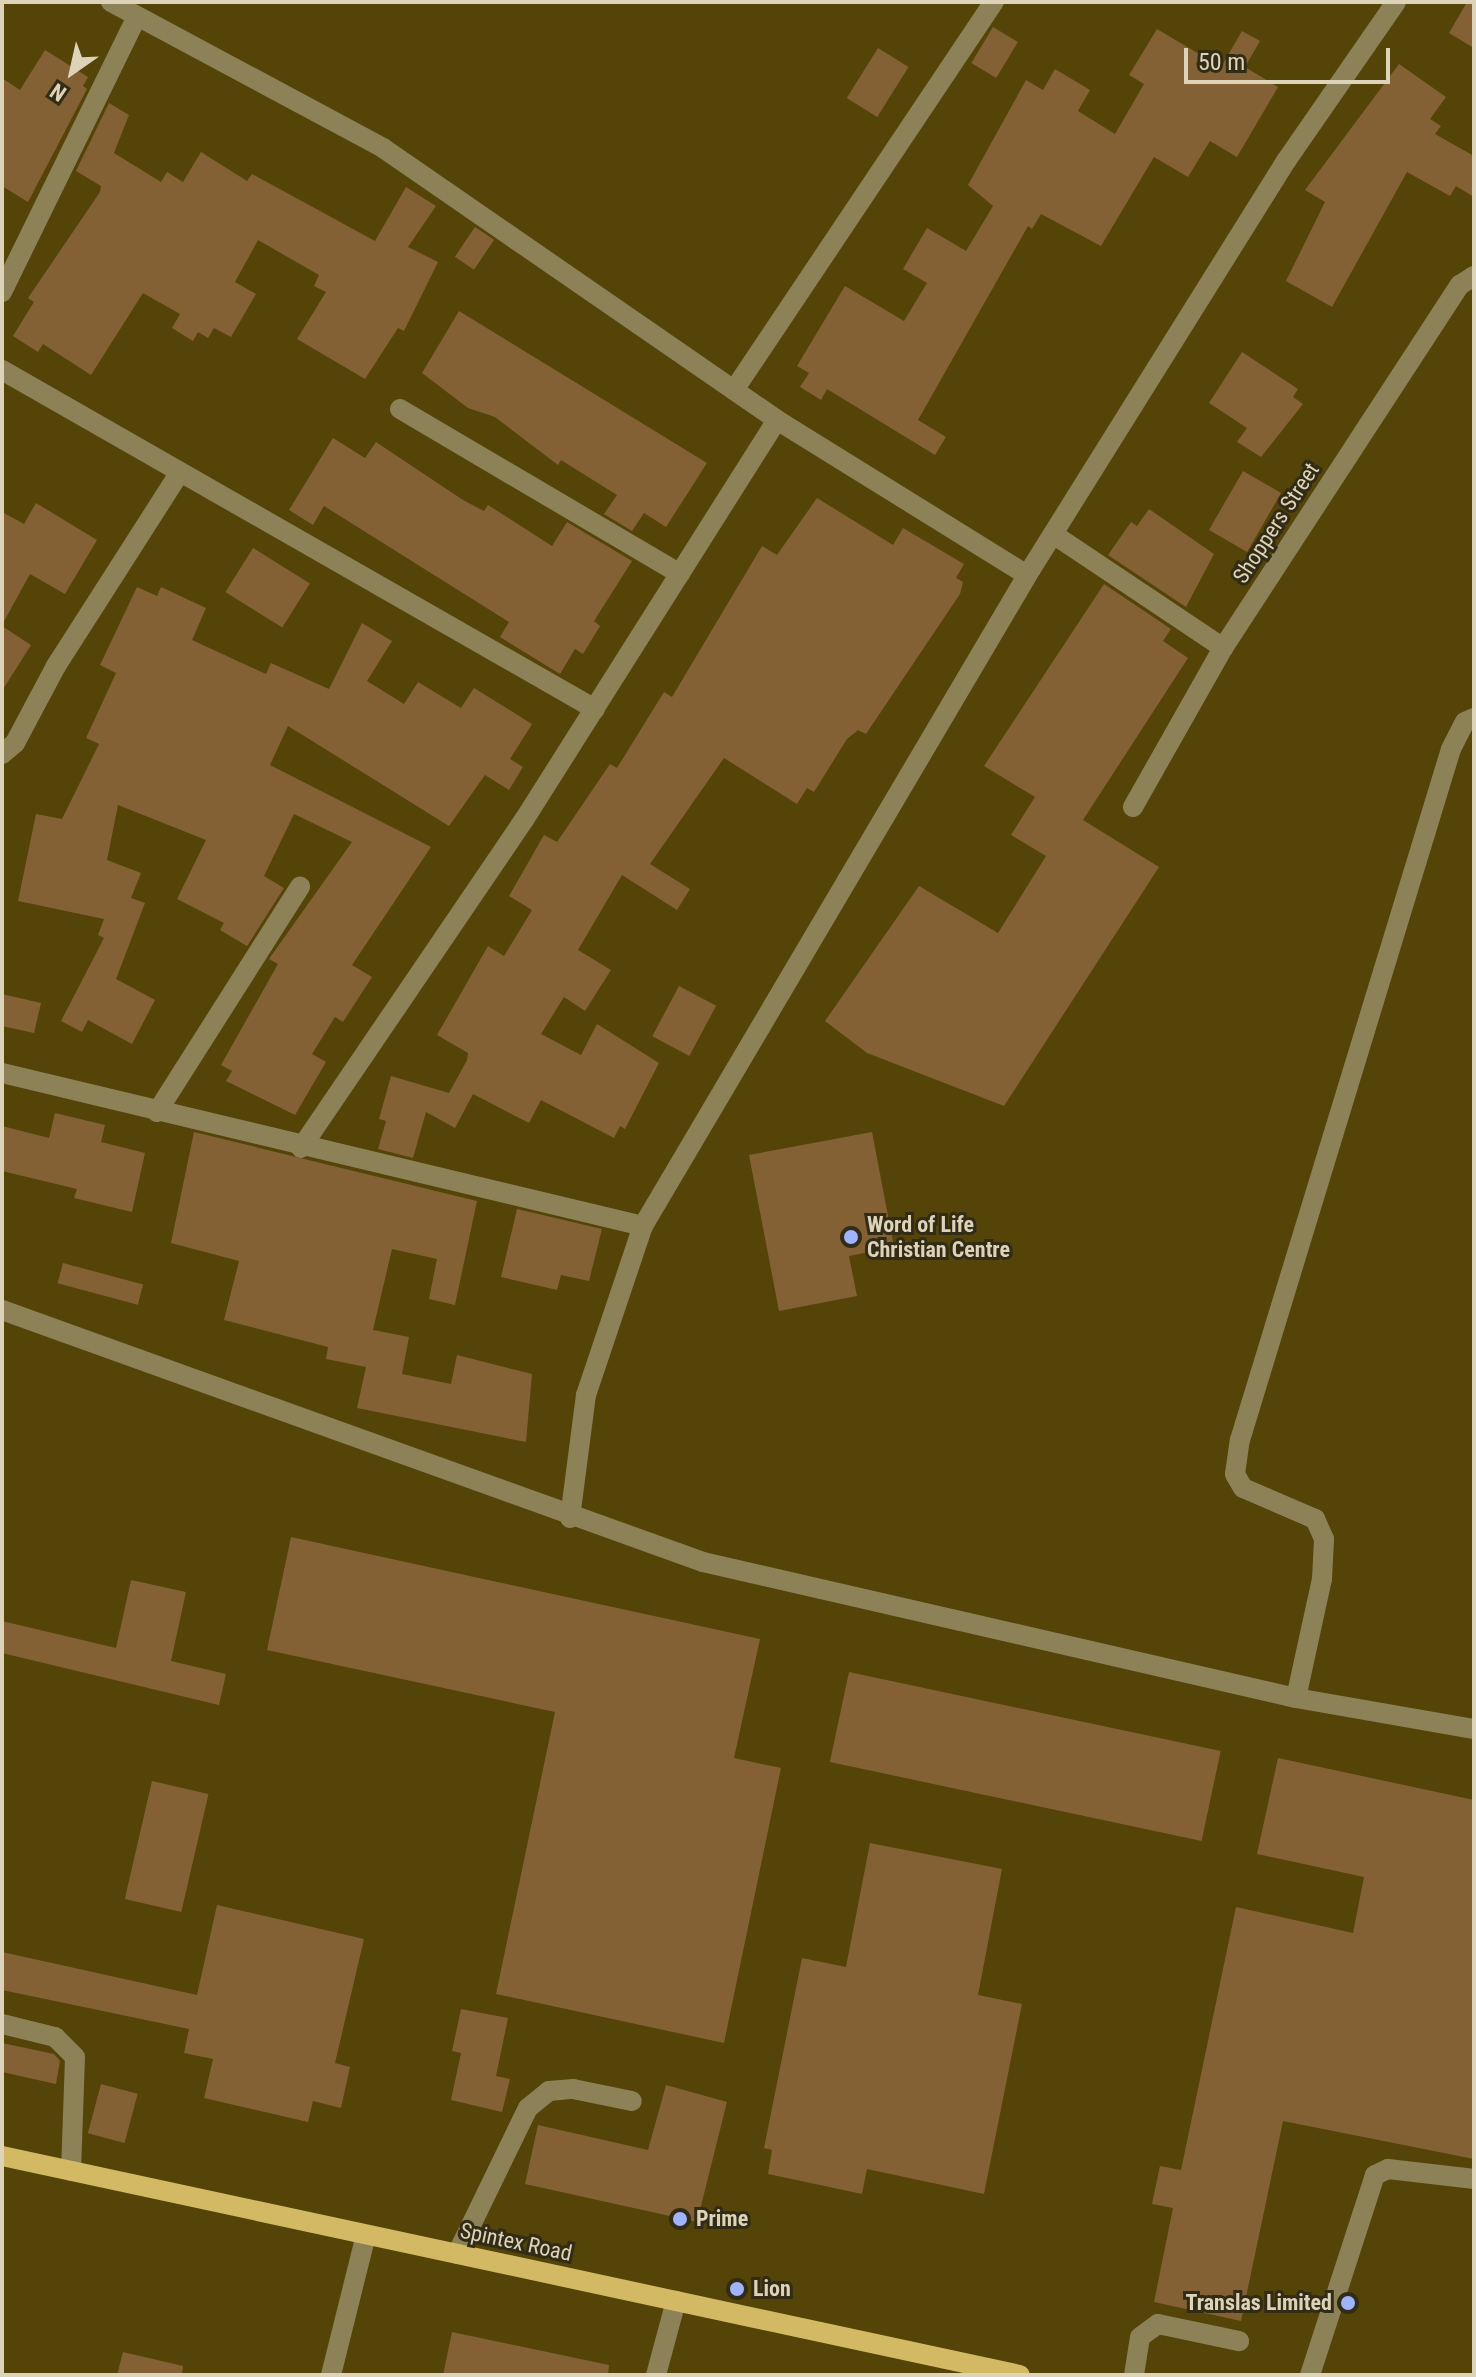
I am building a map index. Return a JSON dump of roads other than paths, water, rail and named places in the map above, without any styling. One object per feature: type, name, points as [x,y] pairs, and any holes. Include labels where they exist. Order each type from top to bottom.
[{"type":"main road","name":"Spintex Road","points":[[2,2156],[1020,2375]]},
{"type":"street","points":[[111,2],[383,148],[777,420],[1027,575]]},
{"type":"street","points":[[734,390],[994,2]]},
{"type":"street","points":[[570,1518],[586,1395],[643,1226],[1027,575],[1286,161],[1396,2]]},
{"type":"street","points":[[2,292],[137,17]]},
{"type":"street","name":"Shoppers Street","points":[[1133,807],[1223,648],[1460,285],[1474,276]]},
{"type":"street","points":[[2,370],[595,709]]},
{"type":"street","points":[[400,409],[680,574]]},
{"type":"street","points":[[301,1148],[595,709],[777,420]]},
{"type":"street","points":[[2,754],[15,743],[56,666],[180,472]]},
{"type":"street","points":[[1053,534],[1223,648]]},
{"type":"street","points":[[1296,1698],[1322,1579],[1324,1539],[1315,1519],[1243,1488],[1235,1474],[1240,1440],[1451,749],[1465,722],[1474,718]]},
{"type":"street","points":[[157,1112],[300,887]]},
{"type":"street","points":[[2,1073],[301,1148],[643,1226]]},
{"type":"street","points":[[2,1310],[570,1518],[703,1562],[1296,1698],[1474,1729]]},
{"type":"street","points":[[2,2024],[55,2037],[75,2057],[71,2171]]},
{"type":"street","points":[[457,2254],[528,2108],[549,2091],[573,2089],[632,2101]]},
{"type":"street","points":[[1310,2375],[1375,2175],[1388,2169],[1474,2179]]},
{"type":"street","points":[[331,2375],[366,2235]]},
{"type":"street","points":[[656,2375],[676,2301]]},
{"type":"street","points":[[1134,2375],[1140,2337],[1158,2324],[1239,2341]]},
{"type":"place","name":"Word of Life Christian Centre","points":[[851,1237]]},
{"type":"place","name":"Prime","points":[[680,2219]]},
{"type":"place","name":"Lion","points":[[737,2289]]},
{"type":"place","name":"Translas Limited","points":[[1348,2303]]}]
